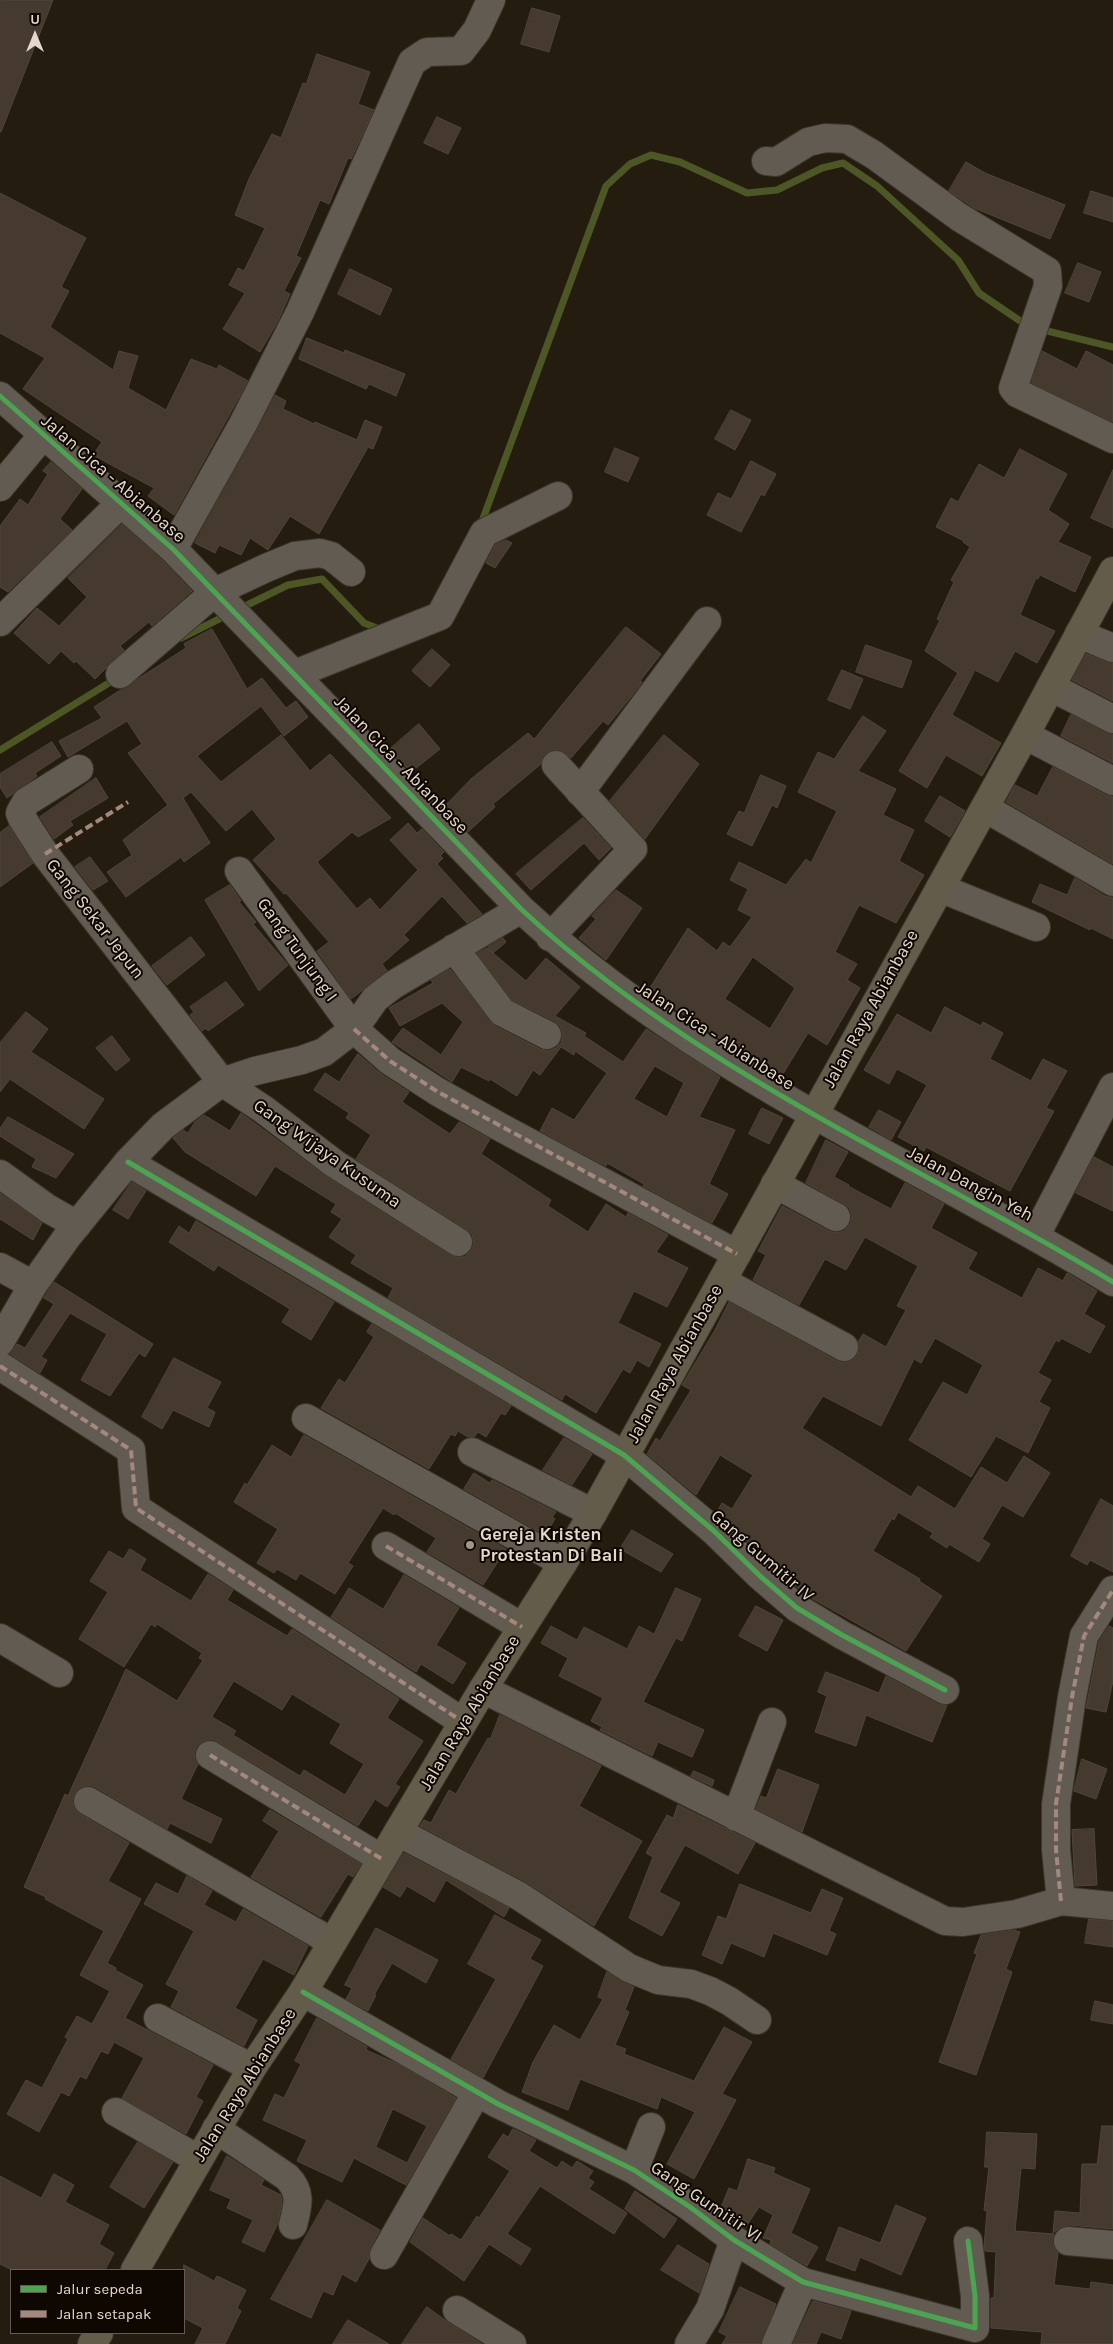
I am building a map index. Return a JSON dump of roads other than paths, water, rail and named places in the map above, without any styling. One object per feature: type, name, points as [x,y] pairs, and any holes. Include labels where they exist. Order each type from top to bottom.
[{"type":"main road","name":"Jalan Raya Abianbase","points":[[136,2269],[252,2068],[303,1992],[483,1689],[563,1563],[592,1513],[1111,579]]},
{"type":"street","points":[[173,549],[243,424],[300,312],[412,62],[420,54],[427,52],[454,53],[461,51],[477,30],[491,0]]},
{"type":"street","points":[[766,161],[776,162],[808,142],[825,138],[847,139],[874,155],[959,218],[1047,271],[1048,286],[1013,384],[1017,393],[1113,439]]},
{"type":"street","name":"Jalan Cica - Abianbase","points":[[0,396],[173,549],[550,937],[601,978],[649,1012],[812,1115]]},
{"type":"street","points":[[0,487],[43,436]]},
{"type":"street","points":[[295,674],[440,616],[484,532],[558,496]]},
{"type":"street","points":[[0,622],[121,503]]},
{"type":"street","points":[[120,674],[218,596],[266,568],[310,553],[320,553],[331,556],[351,572]]},
{"type":"street","points":[[580,792],[707,621]]},
{"type":"street","points":[[1079,634],[1113,648]]},
{"type":"street","points":[[1051,687],[1113,719]]},
{"type":"street","points":[[1025,735],[1113,781]]},
{"type":"street","points":[[550,937],[633,849],[556,765]]},
{"type":"street","name":"Gang Sekar Jepun","points":[[79,769],[26,802],[20,813],[22,818],[45,854],[222,1082]]},
{"type":"street","points":[[985,808],[1113,882]]},
{"type":"street","name":"Gang Tunjung I","points":[[239,871],[354,1029],[390,1061],[438,1092],[737,1254]]},
{"type":"street","points":[[940,888],[1036,928]]},
{"type":"street","points":[[0,1342],[33,1285],[77,1225],[128,1162],[163,1126],[222,1082],[316,1055],[354,1029],[375,999],[393,985],[521,909]]},
{"type":"street","points":[[454,948],[502,1012],[547,1035]]},
{"type":"street","name":"Gang Wijaya Kusuma","points":[[222,1082],[263,1109],[335,1164],[458,1242]]},
{"type":"street","points":[[1036,1235],[1113,1087]]},
{"type":"street","name":"Jalan Dangin Yeh","points":[[812,1115],[1036,1235],[1113,1282]]},
{"type":"street","name":"Gang Gumitir IV","points":[[128,1162],[624,1455],[714,1531],[760,1576],[798,1608],[842,1635],[945,1690]]},
{"type":"street","points":[[0,1174],[47,1208],[77,1225]]},
{"type":"street","points":[[775,1184],[836,1216]]},
{"type":"street","points":[[0,1267],[33,1285]]},
{"type":"street","points":[[722,1281],[844,1347]]},
{"type":"street","points":[[0,1366],[131,1450],[136,1508],[464,1722]]},
{"type":"street","points":[[306,1418],[563,1563]]},
{"type":"street","points":[[472,1452],[592,1513]]},
{"type":"street","points":[[386,1546],[522,1627]]},
{"type":"street","points":[[1062,1900],[1056,1850],[1056,1804],[1072,1697],[1084,1636],[1113,1590]]},
{"type":"street","points":[[0,1638],[59,1673]]},
{"type":"street","points":[[483,1689],[945,1921],[963,1922],[1017,1914],[1062,1900],[1113,1906]]},
{"type":"street","points":[[736,1817],[772,1722]]},
{"type":"street","points":[[210,1755],[382,1859]]},
{"type":"street","points":[[88,1801],[332,1942]]},
{"type":"street","points":[[398,1832],[519,1896],[629,1968],[658,1980],[691,1984],[710,1991],[757,2020]]},
{"type":"street","name":"Gang Gumitir VI","points":[[303,1992],[477,2092],[634,2170],[690,2207],[734,2240],[803,2282],[971,2333]]},
{"type":"street","points":[[158,2018],[252,2068]]},
{"type":"street","points":[[384,2255],[477,2092]]},
{"type":"street","points":[[116,2112],[198,2159]]},
{"type":"street","points":[[634,2170],[651,2127]]},
{"type":"street","points":[[216,2129],[287,2177],[294,2184],[298,2200],[293,2226]]},
{"type":"street","points":[[689,2344],[710,2309],[734,2240]]},
{"type":"street","points":[[968,2241],[975,2296],[971,2333]]},
{"type":"street","points":[[1068,2241],[1113,2245]]},
{"type":"street","points":[[776,2344],[803,2282]]},
{"type":"street","points":[[457,2310],[512,2344]]},
{"type":"waterway","points":[[481,524],[606,186],[630,164],[651,155],[680,162],[747,193],[777,190],[822,168],[843,163],[877,186],[958,260],[979,293],[1029,327]]},
{"type":"waterway","points":[[1039,329],[1113,347]]},
{"type":"waterway","points":[[239,609],[288,585],[322,579],[364,623],[382,630]]},
{"type":"waterway","points":[[181,638],[227,615]]},
{"type":"waterway","points":[[0,750],[117,678]]},
{"type":"place","name":"Gereja Kristen Protestan Di Bali","points":[[470,1545]]}]
